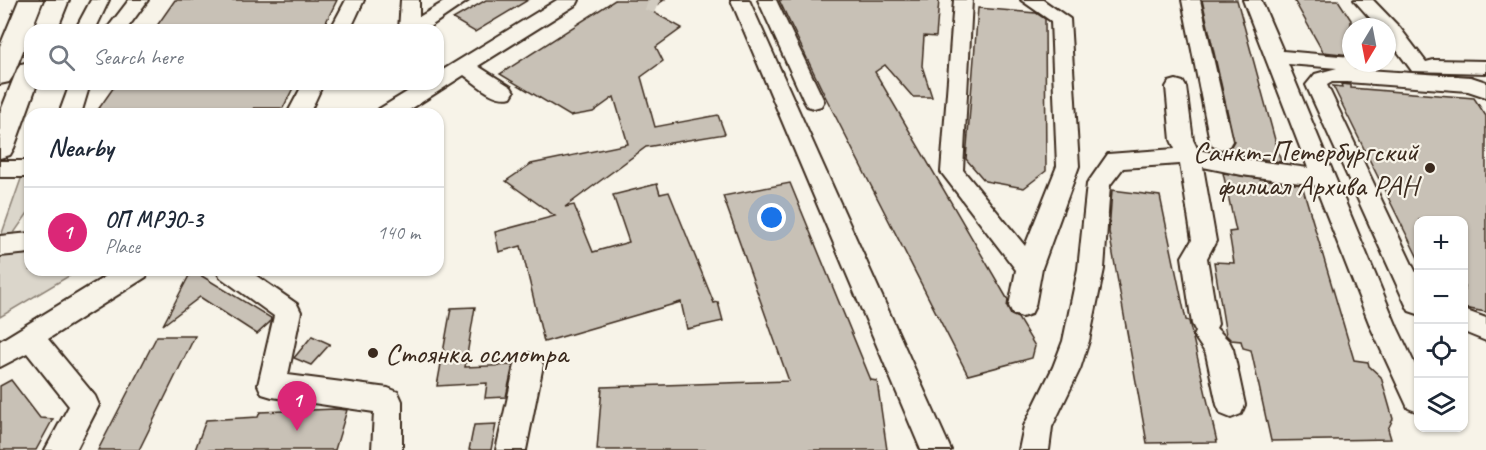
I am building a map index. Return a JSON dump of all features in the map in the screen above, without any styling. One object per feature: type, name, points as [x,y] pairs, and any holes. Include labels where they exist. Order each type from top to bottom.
[{"type":"main road","points":[[0,148],[9,66],[31,0]]},
{"type":"main road","points":[[47,24],[57,0]]},
{"type":"street","points":[[88,24],[100,0]]},
{"type":"street","points":[[121,24],[140,0]]},
{"type":"street","points":[[343,24],[355,0]]},
{"type":"street","points":[[410,0],[410,24]]},
{"type":"street","points":[[420,24],[460,0]]},
{"type":"street","points":[[444,79],[570,0]]},
{"type":"street","points":[[740,0],[790,110],[936,450]]},
{"type":"street","points":[[767,0],[814,101]]},
{"type":"street","points":[[963,0],[952,172],[1029,268]]},
{"type":"street","points":[[1022,306],[1029,268],[1068,166],[1060,19],[1030,0]]},
{"type":"street","points":[[1191,0],[1221,141]]},
{"type":"street","points":[[1252,0],[1384,328],[1414,389]]},
{"type":"street","points":[[1363,0],[1394,32],[1419,66]]},
{"type":"street","points":[[1274,57],[1342,62]]},
{"type":"street","points":[[1396,65],[1486,67]]},
{"type":"street","points":[[464,66],[504,92]]},
{"type":"street","points":[[1414,292],[1316,85],[1323,77],[1331,74],[1471,84],[1486,90]]},
{"type":"street","points":[[1176,87],[1182,140],[1190,156],[1204,241],[1194,257],[1206,330],[1219,349],[1231,405]]},
{"type":"street","points":[[72,108],[78,90]]},
{"type":"street","points":[[301,108],[310,90]]},
{"type":"street","points":[[397,108],[426,90]]},
{"type":"street","points":[[1034,450],[1038,426],[1066,369],[1082,318],[1091,269],[1100,184],[1116,160],[1190,156],[1242,167],[1323,178]]},
{"type":"street","points":[[0,169],[24,169]]},
{"type":"street","points":[[0,246],[24,244]]},
{"type":"street","points":[[0,356],[127,276]]},
{"type":"street","points":[[237,276],[288,312],[272,385],[388,401],[387,450]]},
{"type":"street","points":[[1468,323],[1486,330]]},
{"type":"street","points":[[30,337],[85,405],[60,450]]},
{"type":"street","points":[[511,450],[529,365]]},
{"type":"shaded area","points":[[22,176],[24,176],[24,219],[14,233],[0,239]]},
{"type":"shaded area","points":[[24,253],[24,276],[69,276],[0,317],[0,255]]},
{"type":"building","points":[[175,0],[337,0],[325,24],[158,24]]},
{"type":"building","points":[[486,0],[528,0],[475,32],[453,19]]},
{"type":"building","points":[[615,0],[664,0],[649,10],[682,28],[656,47],[663,61],[641,77],[655,127],[718,115],[725,134],[646,147],[565,207],[574,205],[593,252],[629,242],[613,195],[657,184],[660,194],[669,192],[714,303],[718,302],[723,321],[687,329],[681,302],[544,342],[521,246],[499,252],[495,232],[555,216],[506,181],[531,164],[628,144],[614,97],[593,112],[570,116],[500,74]]},
{"type":"building","points":[[779,0],[939,0],[936,37],[924,36],[922,66],[932,97],[913,97],[885,65],[875,72],[1008,300],[1007,307],[1011,315],[1018,318],[1035,346],[1032,358],[968,375],[824,94]]},
{"type":"building","points":[[1202,0],[1237,0],[1281,162],[1231,154],[1230,148],[1234,141]]},
{"type":"building","points":[[1294,0],[1338,0],[1350,18],[1342,18],[1342,54],[1323,52]]},
{"type":"building","points":[[978,8],[1036,13],[1045,19],[1046,171],[1024,188],[985,181],[966,159]]},
{"type":"building","name":"Санкт-Петербургский филиал Архива РАН","points":[[1341,84],[1351,85],[1351,88],[1474,98],[1486,116],[1486,312],[1468,309],[1468,216],[1414,216],[1414,250],[1333,86],[1342,87]]},
{"type":"building","points":[[112,90],[292,90],[283,108],[99,108]]},
{"type":"building","points":[[1223,173],[1302,185],[1354,360],[1368,362],[1369,366],[1381,377],[1393,419],[1388,429],[1391,439],[1271,441],[1251,350],[1243,348],[1241,341],[1231,340],[1226,335],[1214,262],[1234,263],[1229,232],[1236,231]]},
{"type":"building","points":[[790,183],[871,380],[877,381],[887,450],[597,450],[602,387],[789,381],[723,196]]},
{"type":"building","points":[[1112,190],[1160,196],[1186,320],[1189,321],[1217,442],[1147,443],[1109,232]]},
{"type":"building","points":[[189,276],[202,276],[271,318],[270,322],[257,334],[200,297],[163,325]]},
{"type":"building","points":[[475,307],[465,367],[513,365],[506,397],[485,398],[487,383],[437,386],[451,308]]},
{"type":"building","points":[[157,336],[195,336],[139,450],[98,450]]},
{"type":"building","points":[[312,336],[330,344],[311,365],[294,358]]},
{"type":"building","points":[[11,380],[40,418],[53,419],[36,450],[0,450],[0,386]]},
{"type":"building","points":[[347,410],[335,450],[195,450],[206,420],[258,417],[260,412]]},
{"type":"building","points":[[496,424],[491,450],[469,450],[474,425]]},
{"type":"tunnel","points":[[649,0],[658,4]]},
{"type":"place","name":"Санкт-Петербургский филиал Архива РАН","points":[[1430,168]]},
{"type":"place","name":"Стоянка осмотра","points":[[373,353]]},
{"type":"place","name":"ОП МРЭО-3","points":[[297,431]]}]
